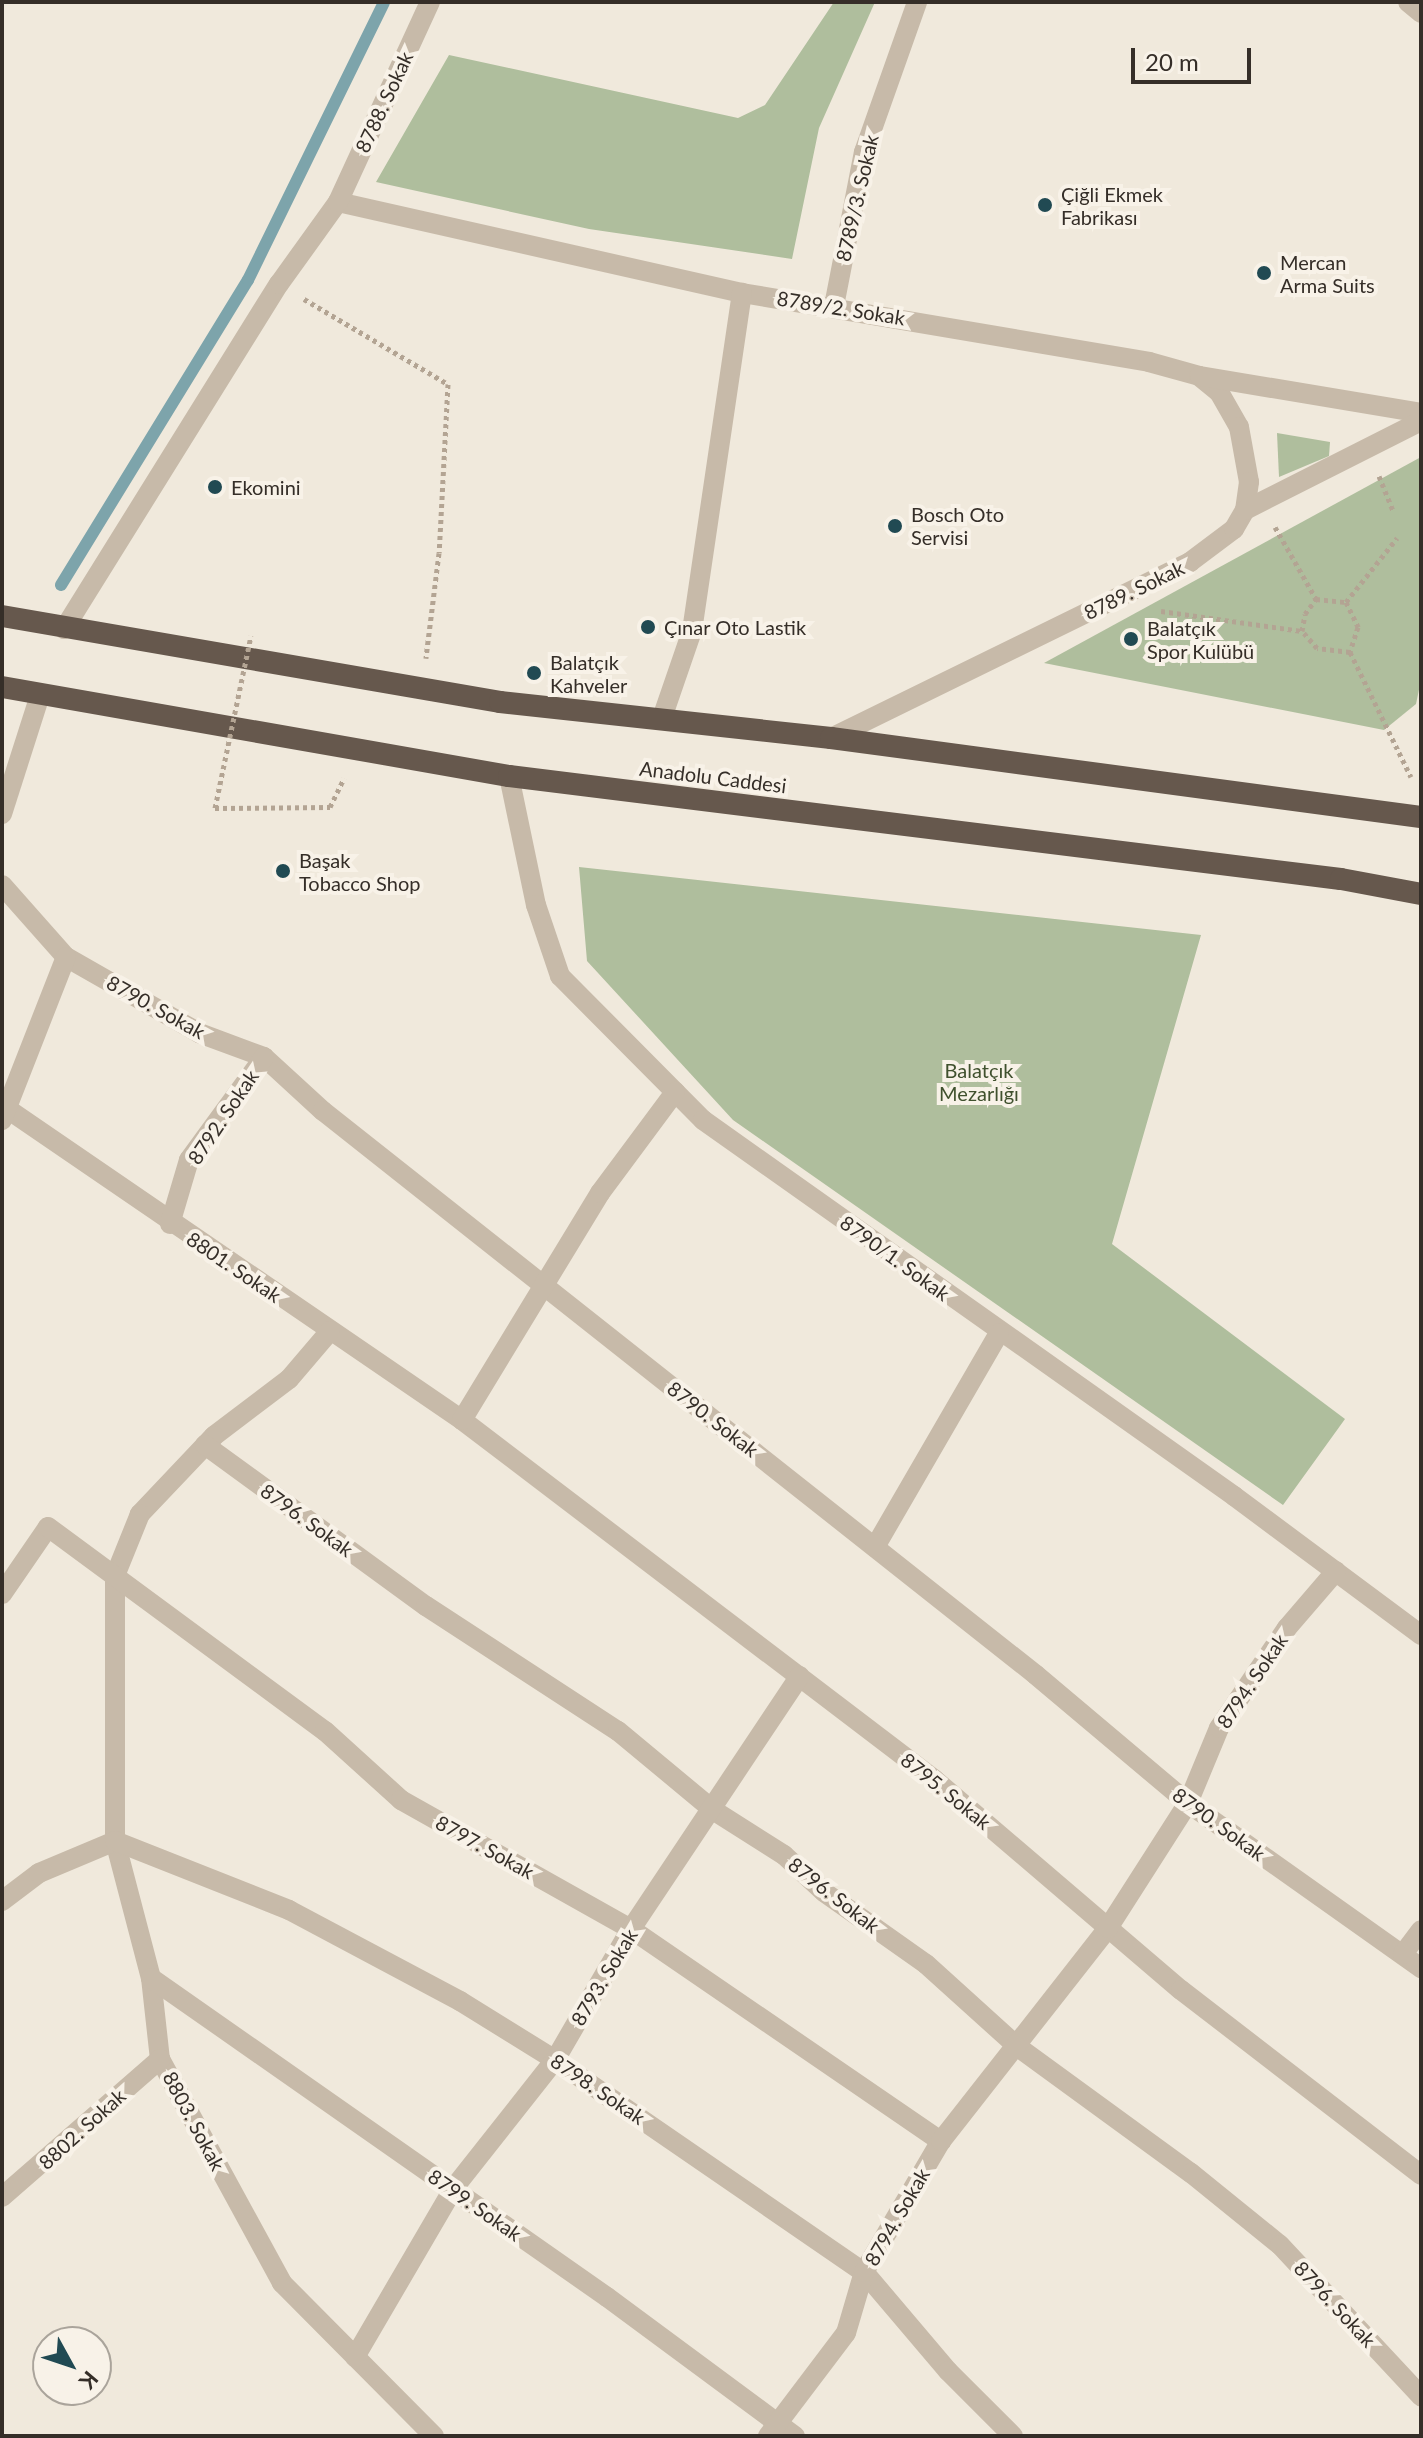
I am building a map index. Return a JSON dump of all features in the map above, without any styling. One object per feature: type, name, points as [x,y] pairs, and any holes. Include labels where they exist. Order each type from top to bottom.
[{"type":"highway","points":[[2,616],[423,689],[831,738],[1421,817]]},
{"type":"highway","name":"Anadolu Caddesi","points":[[2,689],[509,776],[1341,879],[1421,894]]},
{"type":"street","name":"8788. Sokak","points":[[64,629],[279,284],[338,202],[430,2]]},
{"type":"street","name":"8789/3. Sokak","points":[[834,306],[864,152],[917,2]]},
{"type":"street","points":[[1408,2],[1421,13]]},
{"type":"street","name":"8789/2. Sokak","points":[[338,202],[742,293],[834,306],[1149,362],[1199,376],[1421,413]]},
{"type":"street","points":[[662,718],[692,631],[742,293]]},
{"type":"street","points":[[1199,376],[1219,392],[1239,427],[1249,482],[1245,510]]},
{"type":"street","name":"8789. Sokak","points":[[831,738],[1190,562],[1234,529],[1245,510],[1421,421]]},
{"type":"street","points":[[2,814],[40,695]]},
{"type":"street","name":"8790/1. Sokak","points":[[509,776],[536,905],[560,976],[703,1120],[1336,1571],[1421,1635]]},
{"type":"street","name":"8790. Sokak","points":[[2,885],[66,957],[199,1033],[264,1057],[323,1111],[875,1547],[1188,1803],[1421,1968]]},
{"type":"street","points":[[5,1115],[66,957]]},
{"type":"street","name":"8792. Sokak","points":[[170,1224],[189,1160],[264,1057]]},
{"type":"street","points":[[462,1420],[600,1193],[675,1092]]},
{"type":"street","name":"8801. Sokak","points":[[5,1115],[462,1420]]},
{"type":"street","points":[[115,1576],[140,1514],[205,1445],[289,1379],[330,1331]]},
{"type":"street","points":[[875,1547],[999,1333]]},
{"type":"street","name":"8795. Sokak","points":[[462,1420],[935,1780],[1108,1928],[1421,2175]]},
{"type":"street","name":"8796. Sokak","points":[[205,1445],[426,1606],[618,1731],[713,1810],[784,1855],[824,1892],[926,1964],[1018,2047],[1191,2173],[1280,2245],[1421,2396]]},
{"type":"street","name":"8797. Sokak","points":[[2,1594],[48,1527],[325,1731],[401,1800],[631,1929],[941,2141]]},
{"type":"street","name":"8794. Sokak","points":[[773,2428],[846,2333],[864,2272],[941,2141],[1018,2047],[1108,1928],[1188,1803],[1219,1728],[1287,1628],[1336,1571]]},
{"type":"street","name":"8803. Sokak","points":[[115,1576],[115,1841],[151,1978],[160,2059],[282,2283],[434,2436]]},
{"type":"street","name":"8793. Sokak","points":[[355,2357],[453,2189],[555,2060],[631,1929],[800,1676]]},
{"type":"street","points":[[2,1901],[39,1873],[115,1841]]},
{"type":"street","name":"8798. Sokak","points":[[115,1841],[289,1910],[460,2001],[555,2060],[864,2272],[948,2371],[1013,2436]]},
{"type":"street","points":[[1403,1954],[1421,1930]]},
{"type":"street","name":"8799. Sokak","points":[[151,1978],[453,2189],[773,2428],[795,2436]]},
{"type":"street","name":"8802. Sokak","points":[[2,2197],[160,2059]]},
{"type":"path","points":[[279,284],[448,384],[439,553],[423,689]]},
{"type":"path","points":[[1377,471],[1393,511]]},
{"type":"path","points":[[1275,527],[1316,599]]},
{"type":"path","points":[[1346,602],[1397,538]]},
{"type":"path","points":[[1316,599],[1346,602]]},
{"type":"path","points":[[1302,631],[1305,614],[1316,599]]},
{"type":"path","points":[[1346,602],[1358,627],[1350,652],[1411,777]]},
{"type":"path","points":[[1146,609],[1302,631],[1317,648],[1350,652]]},
{"type":"path","points":[[251,636],[215,808],[297,808]]},
{"type":"green space","points":[[834,2],[875,2],[819,128],[792,259],[589,229],[376,182],[449,55],[738,118],[765,105]]},
{"type":"green space","points":[[1277,433],[1330,442],[1329,456],[1279,477]]},
{"type":"green space","points":[[1421,457],[1421,680],[1416,704],[1384,730],[1044,663]]},
{"type":"green space","name":"Balatçık Mezarlığı","points":[[579,867],[1201,935],[1112,1244],[1345,1419],[1283,1505],[733,1120],[587,961]]},
{"type":"waterway","points":[[61,585],[248,280],[384,2]]},
{"type":"place","name":"Çiğli Ekmek Fabrikası","points":[[1045,205]]},
{"type":"place","name":"Mercan Arma Suits","points":[[1264,273]]},
{"type":"place","name":"Ekomini","points":[[215,487]]},
{"type":"place","name":"Bosch Oto Servisi","points":[[895,526]]},
{"type":"place","name":"Çınar Oto Lastik","points":[[648,627]]},
{"type":"place","name":"Balatçık Spor Kulübü","points":[[1131,639]]},
{"type":"place","name":"Balatçık Kahveler","points":[[534,673]]},
{"type":"place","name":"Başak Tobacco Shop","points":[[283,871]]}]
